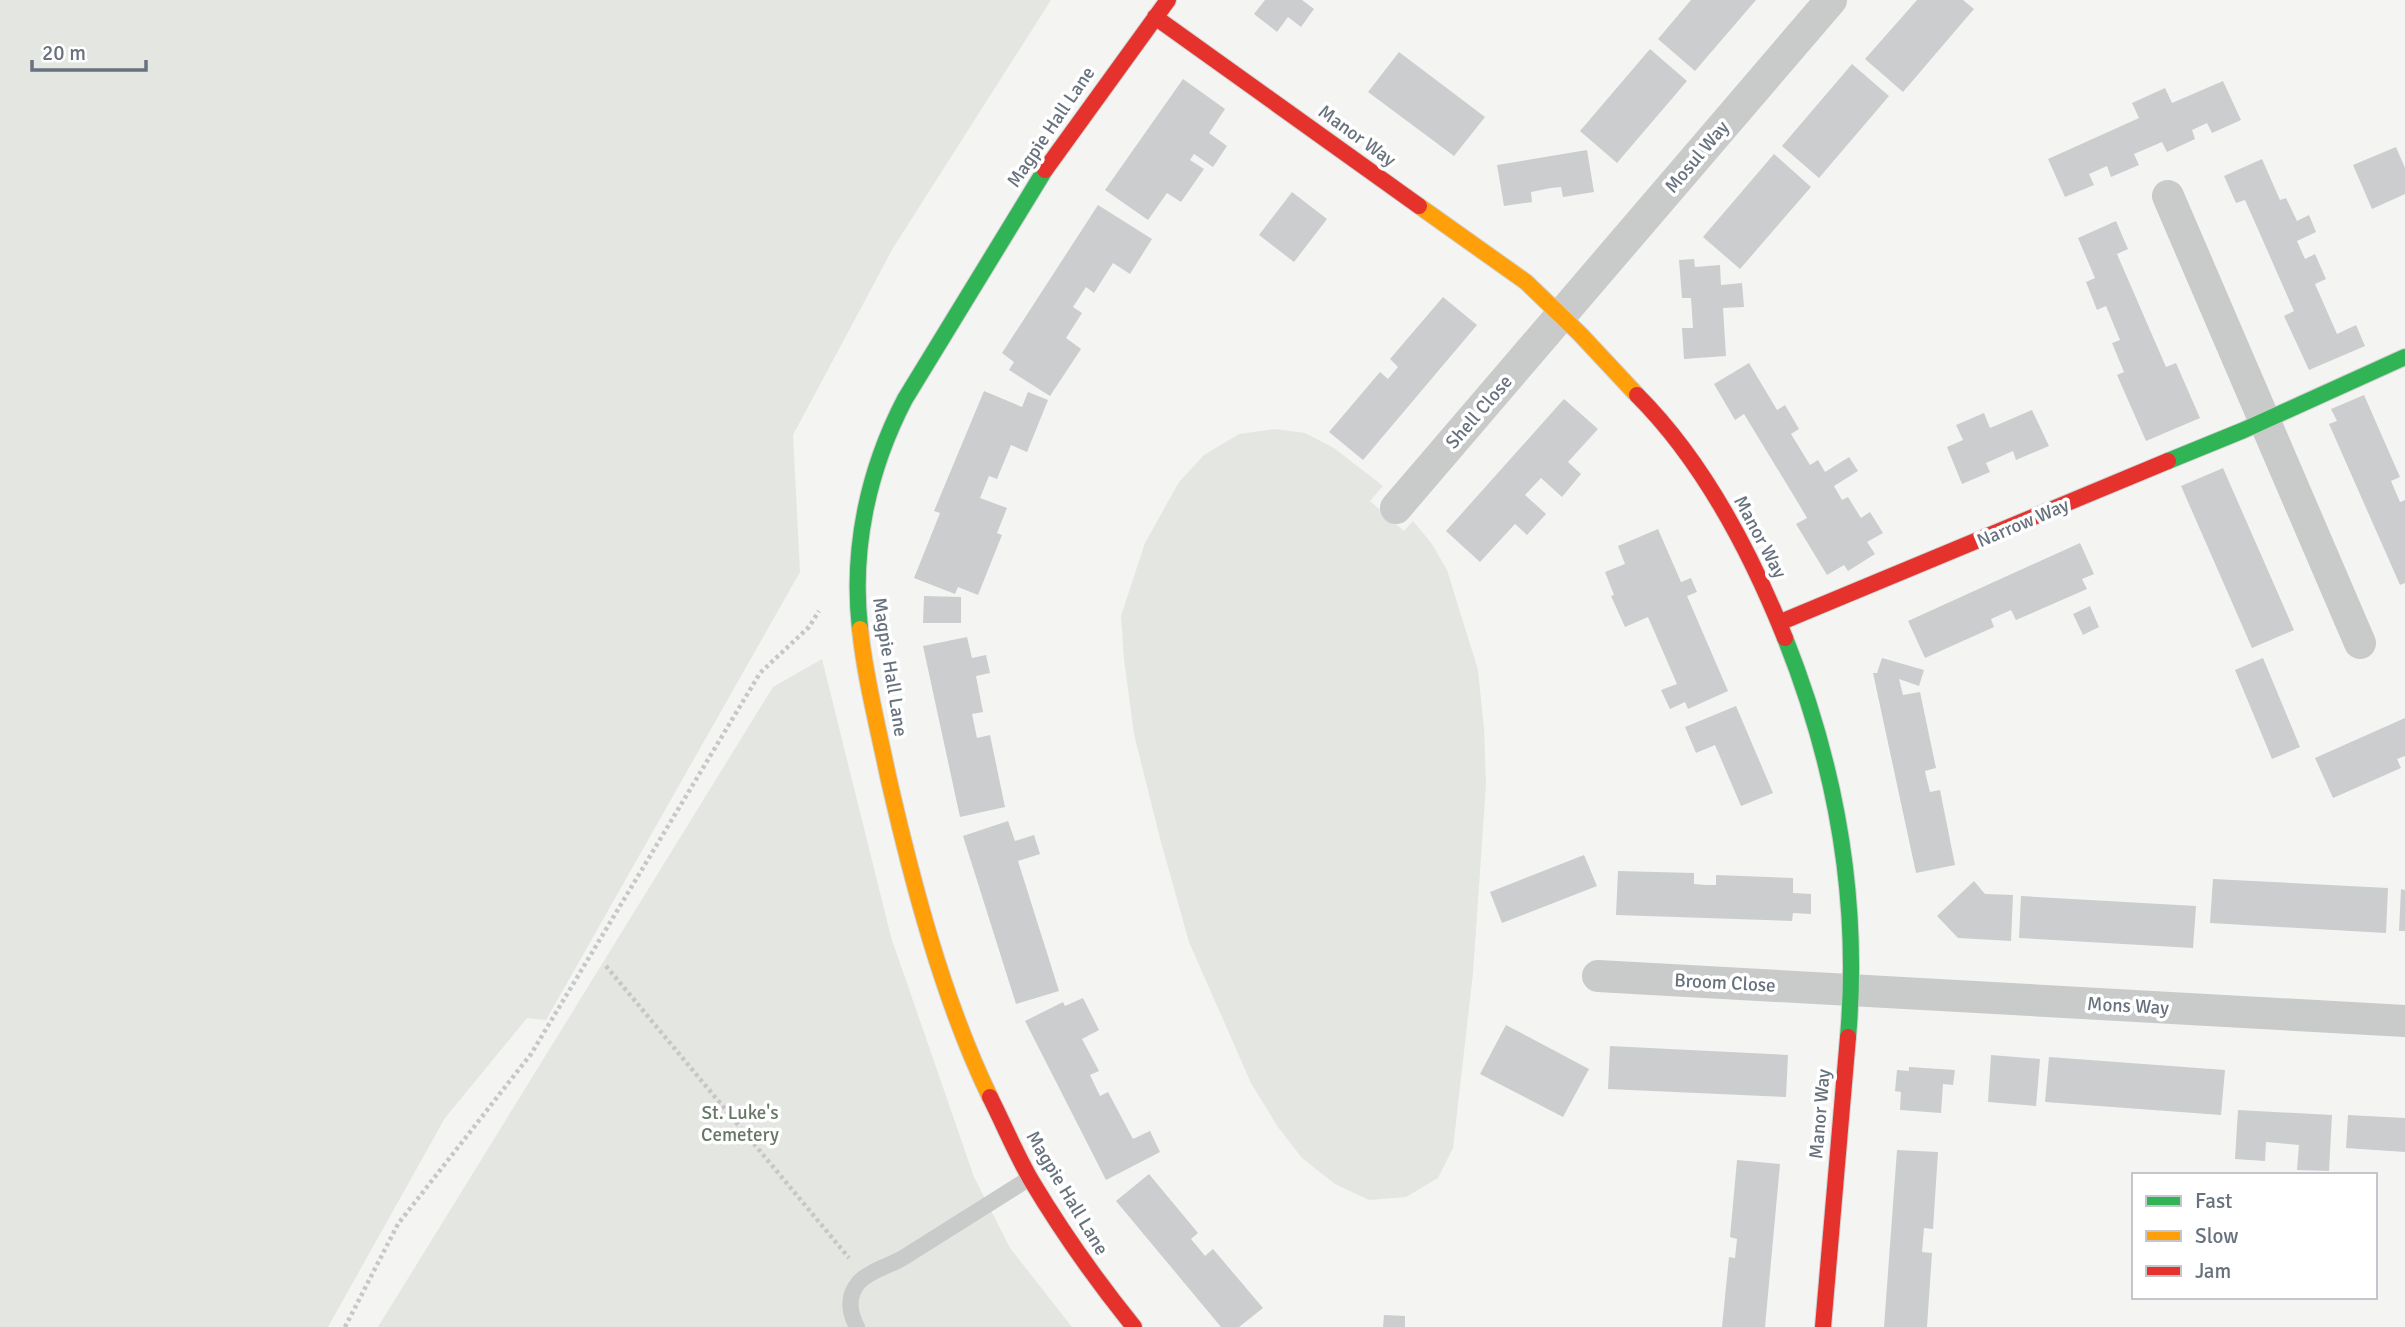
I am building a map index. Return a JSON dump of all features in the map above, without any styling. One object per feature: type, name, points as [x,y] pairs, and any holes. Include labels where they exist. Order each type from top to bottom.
[{"type":"street","name":"Magpie Hall Lane","points":[[1134,1327],[1072,1246],[1030,1178],[970,1056],[928,929],[903,841],[864,666],[856,594],[866,502],[884,443],[905,399],[1038,180],[1168,0]]},
{"type":"street","name":"Mosul Way","points":[[1562,315],[1831,0]]},
{"type":"street","name":"Manor Way","points":[[1155,17],[1526,282],[1562,315],[1678,439],[1740,539],[1780,622],[1804,687],[1841,828],[1853,951],[1852,990],[1823,1327]]},
{"type":"street","points":[[2168,195],[2360,643]]},
{"type":"street","name":"Shell Close","points":[[1396,508],[1562,315]]},
{"type":"street","name":"Narrow Way","points":[[1780,622],[1989,537],[2405,357]]},
{"type":"street","name":"Broom Close","points":[[1598,976],[1852,990]]},
{"type":"street","name":"Mons Way","points":[[1852,990],[2405,1021]]},
{"type":"lane","points":[[857,1327],[852,1318],[850,1297],[859,1282],[903,1258],[1030,1178]]},
{"type":"path","points":[[345,1327],[398,1224],[531,1054],[760,673],[809,627],[826,601],[856,594]]},
{"type":"path","points":[[606,966],[866,1277]]},
{"type":"green space","points":[[0,0],[1051,0],[893,248],[793,435],[800,572],[546,1020],[527,1018],[445,1118],[328,1327],[0,1327]]},
{"type":"green space","points":[[1275,429],[1305,433],[1334,448],[1383,486],[1370,501],[1404,531],[1413,521],[1432,544],[1447,570],[1478,670],[1486,784],[1473,973],[1453,1148],[1438,1178],[1406,1197],[1369,1200],[1335,1184],[1302,1158],[1278,1127],[1251,1083],[1189,942],[1134,734],[1121,616],[1145,543],[1179,482],[1204,455],[1239,434]]},
{"type":"green space","name":"St. Luke's Cemetery","points":[[822,659],[891,937],[974,1177],[1010,1248],[1072,1327],[378,1327],[773,687]]},
{"type":"building","points":[[1265,0],[1302,0],[1314,9],[1301,27],[1288,17],[1277,32],[1254,14]]},
{"type":"building","points":[[1691,0],[1756,0],[1695,71],[1658,39]]},
{"type":"building","points":[[1917,0],[1963,0],[1974,9],[1903,92],[1865,59]]},
{"type":"building","points":[[1650,49],[1687,81],[1617,163],[1580,131]]},
{"type":"building","points":[[1399,52],[1485,117],[1454,156],[1368,92]]},
{"type":"building","points":[[1852,64],[1889,96],[1819,178],[1782,146]]},
{"type":"building","points":[[1183,79],[1225,109],[1209,133],[1227,146],[1213,167],[1194,154],[1190,160],[1204,169],[1181,202],[1167,193],[1148,220],[1105,190]]},
{"type":"building","points":[[2223,81],[2241,120],[2212,133],[2207,123],[2192,130],[2195,139],[2167,152],[2162,142],[2134,154],[2139,165],[2111,177],[2107,166],[2089,174],[2094,185],[2065,197],[2048,159],[2139,118],[2132,103],[2165,88],[2172,103]]},
{"type":"building","points":[[2396,147],[2405,168],[2405,194],[2372,209],[2353,165]]},
{"type":"building","points":[[1587,150],[1594,192],[1563,197],[1561,187],[1551,188],[1531,192],[1532,202],[1504,206],[1497,165]]},
{"type":"building","points":[[1774,154],[1811,187],[1740,269],[1703,237]]},
{"type":"building","points":[[2262,159],[2280,200],[2286,198],[2297,221],[2309,215],[2316,232],[2297,241],[2305,259],[2315,254],[2326,279],[2315,284],[2337,334],[2356,325],[2365,346],[2309,370],[2284,316],[2294,311],[2245,200],[2236,203],[2224,176]]},
{"type":"building","points":[[1292,192],[1327,219],[1294,262],[1259,235]]},
{"type":"building","points":[[1098,205],[1152,239],[1130,274],[1113,263],[1094,293],[1086,287],[1073,307],[1082,313],[1066,338],[1081,349],[1050,396],[1009,370],[1014,362],[1002,353]]},
{"type":"building","points":[[2116,221],[2128,249],[2117,254],[2166,367],[2176,363],[2200,418],[2146,441],[2117,375],[2124,372],[2112,343],[2120,340],[2106,306],[2097,310],[2086,282],[2095,278],[2078,238]]},
{"type":"building","points":[[1694,259],[1695,267],[1720,265],[1721,285],[1742,283],[1744,307],[1723,308],[1726,356],[1684,359],[1682,328],[1693,328],[1691,298],[1682,298],[1679,260]]},
{"type":"building","points":[[1443,297],[1477,325],[1363,460],[1329,432],[1380,372],[1388,379],[1398,367],[1390,359]]},
{"type":"building","points":[[1749,363],[1777,410],[1785,405],[1799,429],[1791,434],[1810,465],[1818,460],[1825,472],[1849,457],[1858,471],[1834,486],[1842,500],[1848,497],[1861,518],[1870,512],[1883,533],[1867,542],[1875,554],[1848,571],[1844,565],[1827,575],[1796,524],[1807,518],[1800,506],[1744,414],[1735,420],[1714,384]]},
{"type":"building","points":[[984,391],[1022,407],[1028,392],[1048,400],[1027,452],[1011,445],[997,479],[989,476],[980,498],[1007,508],[997,533],[1002,535],[978,595],[958,587],[955,594],[914,578],[940,513],[934,511]]},
{"type":"building","points":[[2364,395],[2400,477],[2391,481],[2400,502],[2405,500],[2405,583],[2400,585],[2329,424],[2337,421],[2331,409]]},
{"type":"building","points":[[1564,399],[1598,429],[1568,462],[1581,474],[1562,497],[1541,478],[1525,495],[1546,514],[1527,535],[1515,524],[1480,562],[1446,531]]},
{"type":"building","points":[[2032,410],[2049,446],[2016,460],[2013,451],[1986,463],[1990,472],[1962,484],[1947,447],[1963,440],[1956,425],[1984,413],[1990,428]]},
{"type":"building","points":[[2223,468],[2294,630],[2252,648],[2181,486]]},
{"type":"building","points":[[1658,529],[1681,582],[1691,578],[1697,592],[1687,596],[1728,691],[1688,709],[1685,702],[1670,709],[1661,690],[1677,684],[1648,617],[1625,627],[1611,596],[1614,595],[1605,572],[1625,564],[1618,546]]},
{"type":"building","points":[[2080,543],[2094,574],[2082,579],[2087,589],[2016,620],[2011,610],[1991,619],[1994,627],[1925,658],[1908,621]]},
{"type":"building","points":[[924,596],[961,597],[961,623],[923,623]]},
{"type":"building","points":[[2090,606],[2099,627],[2083,635],[2073,614]]},
{"type":"building","points":[[967,637],[972,658],[986,655],[990,673],[976,676],[983,712],[972,714],[977,738],[990,735],[1005,807],[960,817],[923,646]]},
{"type":"building","points":[[1882,658],[1924,670],[1919,686],[1899,679],[1903,695],[1920,692],[1936,768],[1925,771],[1926,776],[1930,792],[1940,790],[1955,865],[1916,873],[1873,673],[1877,673]]},
{"type":"building","points":[[2263,658],[2300,747],[2272,759],[2235,670]]},
{"type":"building","points":[[1736,706],[1773,793],[1741,806],[1715,745],[1696,753],[1685,727]]},
{"type":"building","points":[[2405,718],[2405,756],[2397,759],[2401,768],[2333,798],[2315,758]]},
{"type":"building","points":[[1008,821],[1015,841],[1034,835],[1040,854],[1018,861],[1059,991],[1016,1004],[963,836]]},
{"type":"building","points":[[1584,855],[1597,886],[1502,923],[1490,892]]},
{"type":"building","points":[[1618,871],[1694,873],[1694,884],[1706,885],[1716,885],[1716,875],[1793,878],[1793,893],[1811,894],[1811,914],[1793,913],[1792,921],[1616,915]]},
{"type":"building","points":[[2213,879],[2388,888],[2386,933],[2210,923]]},
{"type":"building","points":[[1974,881],[1985,894],[2013,895],[2011,941],[1958,938],[1937,916]]},
{"type":"building","points":[[2401,889],[2405,890],[2405,931],[2399,931]]},
{"type":"building","points":[[2021,896],[2196,906],[2193,948],[2019,938]]},
{"type":"building","points":[[1083,998],[1099,1030],[1082,1039],[1099,1071],[1090,1075],[1100,1096],[1108,1092],[1133,1139],[1150,1131],[1160,1152],[1106,1180],[1025,1021],[1063,1002],[1065,1006]]},
{"type":"building","points":[[1506,1025],[1589,1069],[1563,1117],[1480,1074]]},
{"type":"building","points":[[1610,1046],[1788,1055],[1786,1097],[1608,1089]]},
{"type":"building","points":[[1991,1055],[2040,1059],[2036,1106],[1988,1102]]},
{"type":"building","points":[[2049,1057],[2225,1070],[2221,1115],[2045,1102]]},
{"type":"building","points":[[1909,1067],[1955,1070],[1953,1085],[1943,1084],[1941,1113],[1900,1110],[1901,1092],[1895,1091],[1897,1070],[1909,1071]]},
{"type":"building","points":[[2238,1110],[2332,1115],[2329,1171],[2297,1170],[2299,1145],[2266,1142],[2265,1161],[2235,1159]]},
{"type":"building","points":[[2348,1115],[2405,1118],[2405,1152],[2346,1148]]},
{"type":"building","points":[[1897,1150],[1938,1152],[1933,1229],[1924,1228],[1922,1252],[1932,1253],[1927,1327],[1884,1327]]},
{"type":"building","points":[[1737,1160],[1780,1164],[1765,1327],[1722,1327],[1729,1257],[1735,1258],[1737,1239],[1730,1237]]},
{"type":"building","points":[[1149,1174],[1198,1233],[1191,1239],[1205,1256],[1213,1249],[1263,1308],[1239,1327],[1221,1327],[1116,1201]]},
{"type":"building","points":[[1384,1315],[1405,1316],[1405,1327],[1383,1327]]},
{"type":"traffic: fast","points":[[860,629],[858,569],[865,511],[872,482],[892,426],[905,399],[1045,170]]},
{"type":"traffic: fast","points":[[2168,461],[2244,430],[2405,357]]},
{"type":"traffic: fast","points":[[1785,638],[1818,735],[1840,834],[1850,935],[1848,1037]]},
{"type":"traffic: slow","points":[[1419,206],[1526,282],[1637,395]]},
{"type":"traffic: slow","points":[[860,629],[868,684],[918,898],[943,980],[990,1097]]},
{"type":"traffic: jam","points":[[1045,170],[1168,0]]},
{"type":"traffic: jam","points":[[1155,17],[1419,206]]},
{"type":"traffic: jam","points":[[1637,395],[1683,448],[1723,509],[1757,573],[1785,638]]},
{"type":"traffic: jam","points":[[1781,622],[2168,461]]},
{"type":"traffic: jam","points":[[1823,1327],[1848,1037]]},
{"type":"traffic: jam","points":[[990,1097],[1031,1180],[1080,1255],[1134,1327]]}]
